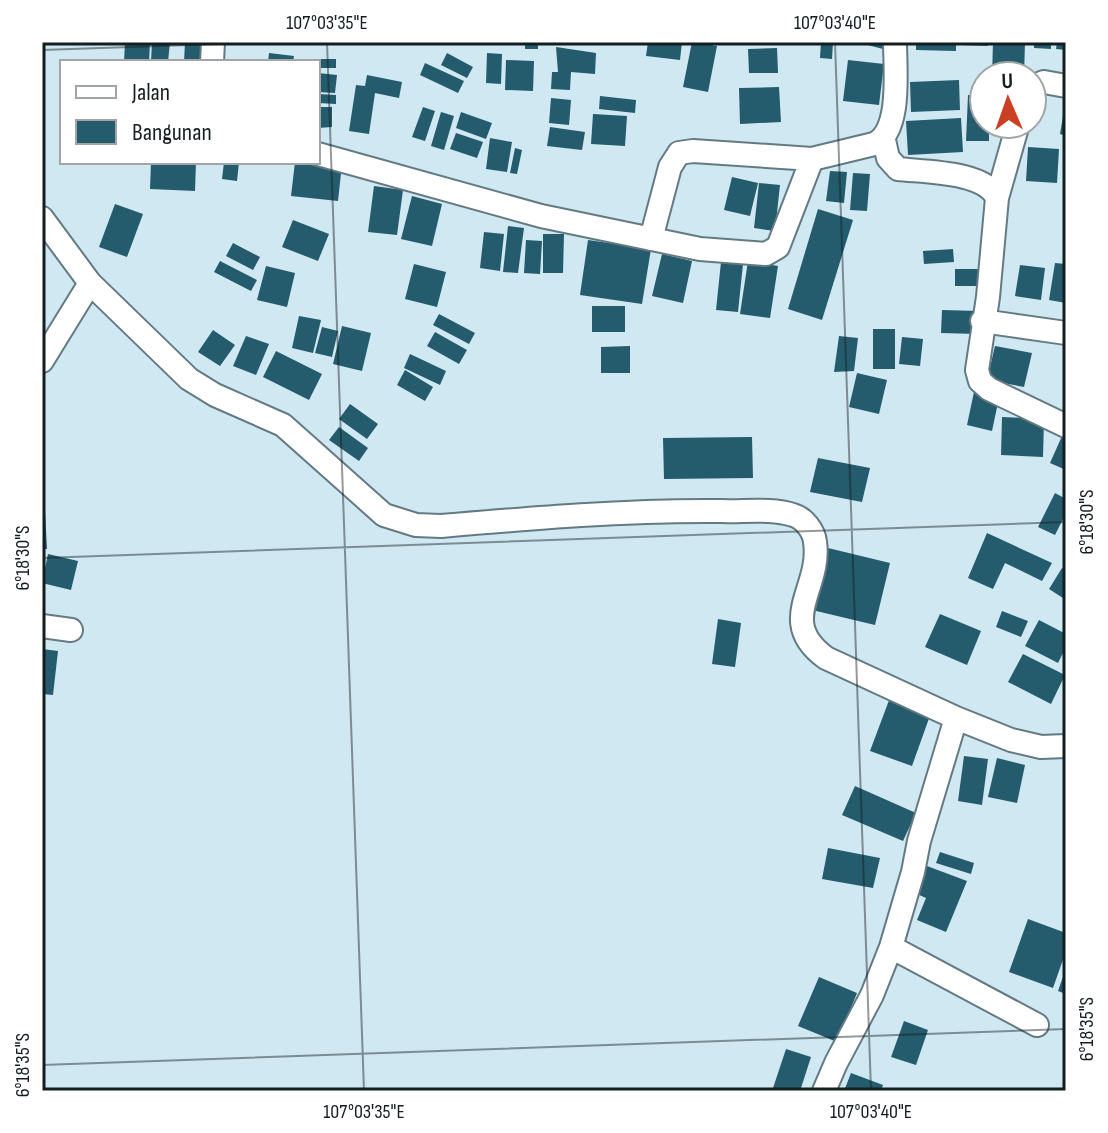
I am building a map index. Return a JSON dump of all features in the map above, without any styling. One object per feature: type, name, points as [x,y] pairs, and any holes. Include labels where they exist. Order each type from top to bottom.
[{"type":"street","points":[[895,42],[892,119],[884,140],[888,158],[898,169],[971,178],[984,183],[997,198]]},
{"type":"street","points":[[651,239],[670,167],[679,153],[693,151],[812,159],[884,140]]},
{"type":"street","points":[[1013,140],[997,198],[988,297],[977,370],[980,381],[989,389],[1066,426]]},
{"type":"street","points":[[320,155],[490,204],[700,249],[755,254],[773,252],[778,247],[812,159]]},
{"type":"street","points":[[42,218],[90,283],[189,379],[215,395],[283,425],[384,515],[400,522],[441,526],[648,511],[794,515],[806,523],[815,541],[815,557],[802,615],[803,631],[809,646],[826,658],[1011,740],[1041,747],[1066,746]]},
{"type":"street","points":[[42,361],[90,283]]},
{"type":"street","points":[[982,321],[1066,333]]},
{"type":"street","points":[[42,626],[71,630]]},
{"type":"street","points":[[824,1091],[872,995],[891,947],[956,718]]},
{"type":"street","points":[[891,947],[1037,1025]]},
{"type":"building","points":[[125,42],[150,42],[149,60],[124,60]]},
{"type":"building","points":[[152,42],[170,42],[168,60],[151,60]]},
{"type":"building","points":[[185,42],[205,42],[204,60],[184,60]]},
{"type":"building","points":[[525,42],[538,42],[538,49],[525,49]]},
{"type":"building","points":[[648,42],[682,42],[680,60],[646,56]]},
{"type":"building","points":[[692,42],[717,46],[708,92],[683,87]]},
{"type":"building","points":[[821,42],[833,42],[832,59],[820,58]]},
{"type":"building","points":[[856,42],[885,42],[883,49]]},
{"type":"building","points":[[916,42],[956,42],[956,51],[916,50]]},
{"type":"building","points":[[962,42],[988,42],[988,46],[962,45]]},
{"type":"building","points":[[993,42],[1025,42],[1024,60],[992,60]]},
{"type":"building","points":[[1034,42],[1051,42],[1051,49],[1034,48]]},
{"type":"building","points":[[1057,42],[1066,42],[1066,50],[1056,49]]},
{"type":"building","points":[[556,47],[596,53],[595,74],[571,72],[570,90],[551,89],[552,72],[558,72]]},
{"type":"building","points":[[777,48],[778,73],[749,73],[748,49]]},
{"type":"building","points":[[269,53],[294,56],[293,60],[268,60]]},
{"type":"building","points":[[447,53],[473,67],[467,78],[441,65]]},
{"type":"building","points":[[487,53],[502,54],[501,84],[486,83]]},
{"type":"building","points":[[336,59],[336,68],[320,68],[320,60],[308,60]]},
{"type":"building","points":[[506,60],[534,61],[533,91],[505,90]]},
{"type":"building","points":[[848,60],[884,64],[879,105],[843,101]]},
{"type":"building","points":[[425,63],[464,81],[458,93],[420,75]]},
{"type":"building","points":[[320,73],[337,75],[335,93],[320,92]]},
{"type":"building","points":[[367,75],[402,82],[399,98],[375,93],[369,134],[349,131],[356,85],[365,86]]},
{"type":"building","points":[[959,80],[960,110],[911,112],[910,82]]},
{"type":"building","points":[[779,87],[781,122],[740,124],[739,88]]},
{"type":"building","points":[[320,94],[336,95],[336,104],[320,103]]},
{"type":"building","points":[[968,95],[968,140],[989,141],[966,141]]},
{"type":"building","points":[[600,96],[636,100],[635,113],[599,109]]},
{"type":"building","points":[[551,98],[571,100],[569,125],[549,123]]},
{"type":"building","points":[[320,107],[332,107],[332,127],[320,128]]},
{"type":"building","points":[[423,107],[435,111],[425,141],[412,137]]},
{"type":"building","points":[[441,112],[454,116],[444,150],[431,146]]},
{"type":"building","points":[[461,112],[492,123],[486,139],[456,128]]},
{"type":"building","points":[[593,114],[627,116],[625,146],[591,144]]},
{"type":"building","points":[[1063,116],[1066,117],[1066,136],[1060,134]]},
{"type":"building","points":[[961,118],[963,152],[908,155],[906,121]]},
{"type":"building","points":[[550,127],[585,132],[582,150],[547,146]]},
{"type":"building","points":[[456,133],[483,142],[477,158],[450,149]]},
{"type":"building","points":[[490,138],[512,142],[507,172],[486,169]]},
{"type":"building","points":[[1028,147],[1059,149],[1057,183],[1026,181]]},
{"type":"building","points":[[515,148],[522,150],[517,174],[510,173]]},
{"type":"building","points":[[151,164],[196,164],[195,191],[150,189]]},
{"type":"building","points":[[224,164],[239,164],[237,181],[222,179]]},
{"type":"building","points":[[295,164],[342,164],[338,201],[291,196]]},
{"type":"building","points":[[830,171],[847,172],[844,203],[826,201]]},
{"type":"building","points":[[853,173],[870,174],[867,211],[850,210]]},
{"type":"building","points":[[732,177],[758,183],[750,216],[724,210]]},
{"type":"building","points":[[759,183],[780,185],[775,231],[754,228]]},
{"type":"building","points":[[374,186],[403,190],[397,235],[368,232]]},
{"type":"building","points":[[412,196],[442,204],[432,246],[401,239]]},
{"type":"building","points":[[115,204],[143,214],[127,257],[99,247]]},
{"type":"building","points":[[818,209],[853,220],[822,320],[788,309]]},
{"type":"building","points":[[293,220],[329,234],[318,261],[282,247]]},
{"type":"building","points":[[508,226],[524,228],[518,273],[503,272]]},
{"type":"building","points":[[484,232],[504,234],[500,271],[480,268]]},
{"type":"building","points":[[543,234],[564,234],[563,273],[543,273]]},
{"type":"building","points":[[526,240],[542,241],[540,274],[524,273]]},
{"type":"building","points":[[588,240],[651,249],[642,304],[580,295]]},
{"type":"building","points":[[233,243],[260,257],[253,270],[226,256]]},
{"type":"building","points":[[953,249],[954,262],[924,264],[923,251]]},
{"type":"building","points":[[662,254],[692,261],[683,303],[652,296]]},
{"type":"building","points":[[220,261],[257,280],[251,291],[214,272]]},
{"type":"building","points":[[748,261],[778,266],[770,318],[740,314]]},
{"type":"building","points":[[721,262],[743,264],[738,312],[716,310]]},
{"type":"building","points":[[1055,263],[1066,264],[1066,303],[1049,300]]},
{"type":"building","points":[[414,264],[446,272],[437,307],[405,299]]},
{"type":"building","points":[[1020,265],[1045,268],[1041,300],[1015,296]]},
{"type":"building","points":[[266,266],[295,273],[287,307],[257,300]]},
{"type":"building","points":[[955,269],[987,269],[987,286],[955,286]]},
{"type":"building","points":[[592,306],[625,306],[625,332],[592,332]]},
{"type":"building","points":[[942,310],[979,311],[978,334],[941,333]]},
{"type":"building","points":[[439,314],[475,333],[469,344],[433,325]]},
{"type":"building","points":[[299,316],[321,320],[313,353],[292,348]]},
{"type":"building","points":[[342,326],[371,333],[362,371],[333,364]]},
{"type":"building","points":[[322,327],[338,331],[332,357],[315,353]]},
{"type":"building","points":[[873,329],[895,329],[895,369],[873,369]]},
{"type":"building","points":[[213,330],[235,345],[220,366],[198,352]]},
{"type":"building","points":[[435,332],[467,350],[459,364],[427,346]]},
{"type":"building","points":[[246,336],[269,344],[256,375],[233,366]]},
{"type":"building","points":[[839,336],[858,338],[854,371],[834,372]]},
{"type":"building","points":[[902,337],[923,339],[920,366],[899,364]]},
{"type":"building","points":[[630,346],[630,373],[601,373],[601,347]]},
{"type":"building","points":[[995,346],[1032,353],[1024,387],[987,380]]},
{"type":"building","points":[[276,351],[322,374],[309,400],[263,377]]},
{"type":"building","points":[[410,354],[446,371],[440,385],[404,368]]},
{"type":"building","points":[[405,370],[433,387],[425,401],[397,385]]},
{"type":"building","points":[[857,373],[887,380],[879,414],[849,407]]},
{"type":"building","points":[[974,392],[999,398],[992,431],[967,425]]},
{"type":"building","points":[[350,404],[378,424],[367,439],[339,419]]},
{"type":"building","points":[[1002,417],[1044,419],[1043,457],[1001,455]]},
{"type":"building","points":[[339,427],[368,448],[359,461],[329,440]]},
{"type":"building","points":[[1062,436],[1066,438],[1066,470],[1050,463]]},
{"type":"building","points":[[752,437],[753,478],[664,479],[663,438]]},
{"type":"building","points":[[818,458],[870,468],[862,502],[810,492]]},
{"type":"building","points":[[1055,493],[1066,499],[1066,513],[1055,535],[1038,527]]},
{"type":"building","points":[[45,511],[47,549],[42,549],[42,512]]},
{"type":"building","points":[[987,533],[1052,563],[1042,581],[1005,563],[993,589],[968,578]]},
{"type":"building","points":[[828,548],[890,563],[875,625],[812,610]]},
{"type":"building","points":[[48,554],[78,561],[71,590],[42,583]]},
{"type":"building","points":[[1062,568],[1066,570],[1066,600],[1049,589]]},
{"type":"building","points":[[1002,611],[1028,621],[1021,637],[996,627]]},
{"type":"building","points":[[940,614],[981,631],[967,665],[925,647]]},
{"type":"building","points":[[718,619],[741,623],[735,667],[712,664]]},
{"type":"building","points":[[1039,620],[1066,634],[1066,647],[1058,663],[1025,646]]},
{"type":"building","points":[[42,649],[58,651],[53,695],[42,694]]},
{"type":"building","points":[[1023,654],[1065,675],[1051,704],[1008,682]]},
{"type":"building","points":[[891,695],[932,710],[912,766],[870,751]]},
{"type":"building","points":[[964,756],[988,759],[982,805],[958,801]]},
{"type":"building","points":[[997,758],[1025,765],[1017,803],[988,797]]},
{"type":"building","points":[[855,786],[916,813],[903,841],[842,815]]},
{"type":"building","points":[[828,848],[880,858],[873,888],[822,879]]},
{"type":"building","points":[[940,852],[974,863],[971,874],[936,863]]},
{"type":"building","points":[[927,866],[967,881],[946,932],[917,920],[926,898],[917,894]]},
{"type":"building","points":[[1028,919],[1066,933],[1066,951],[1053,988],[1009,972]]},
{"type":"building","points":[[1066,968],[1066,994],[1058,991]]},
{"type":"building","points":[[819,977],[857,993],[837,1042],[798,1026]]},
{"type":"building","points":[[904,1021],[928,1030],[916,1065],[891,1057]]},
{"type":"building","points":[[786,1049],[811,1057],[800,1091],[772,1091]]},
{"type":"building","points":[[851,1073],[883,1085],[881,1091],[844,1091]]}]
